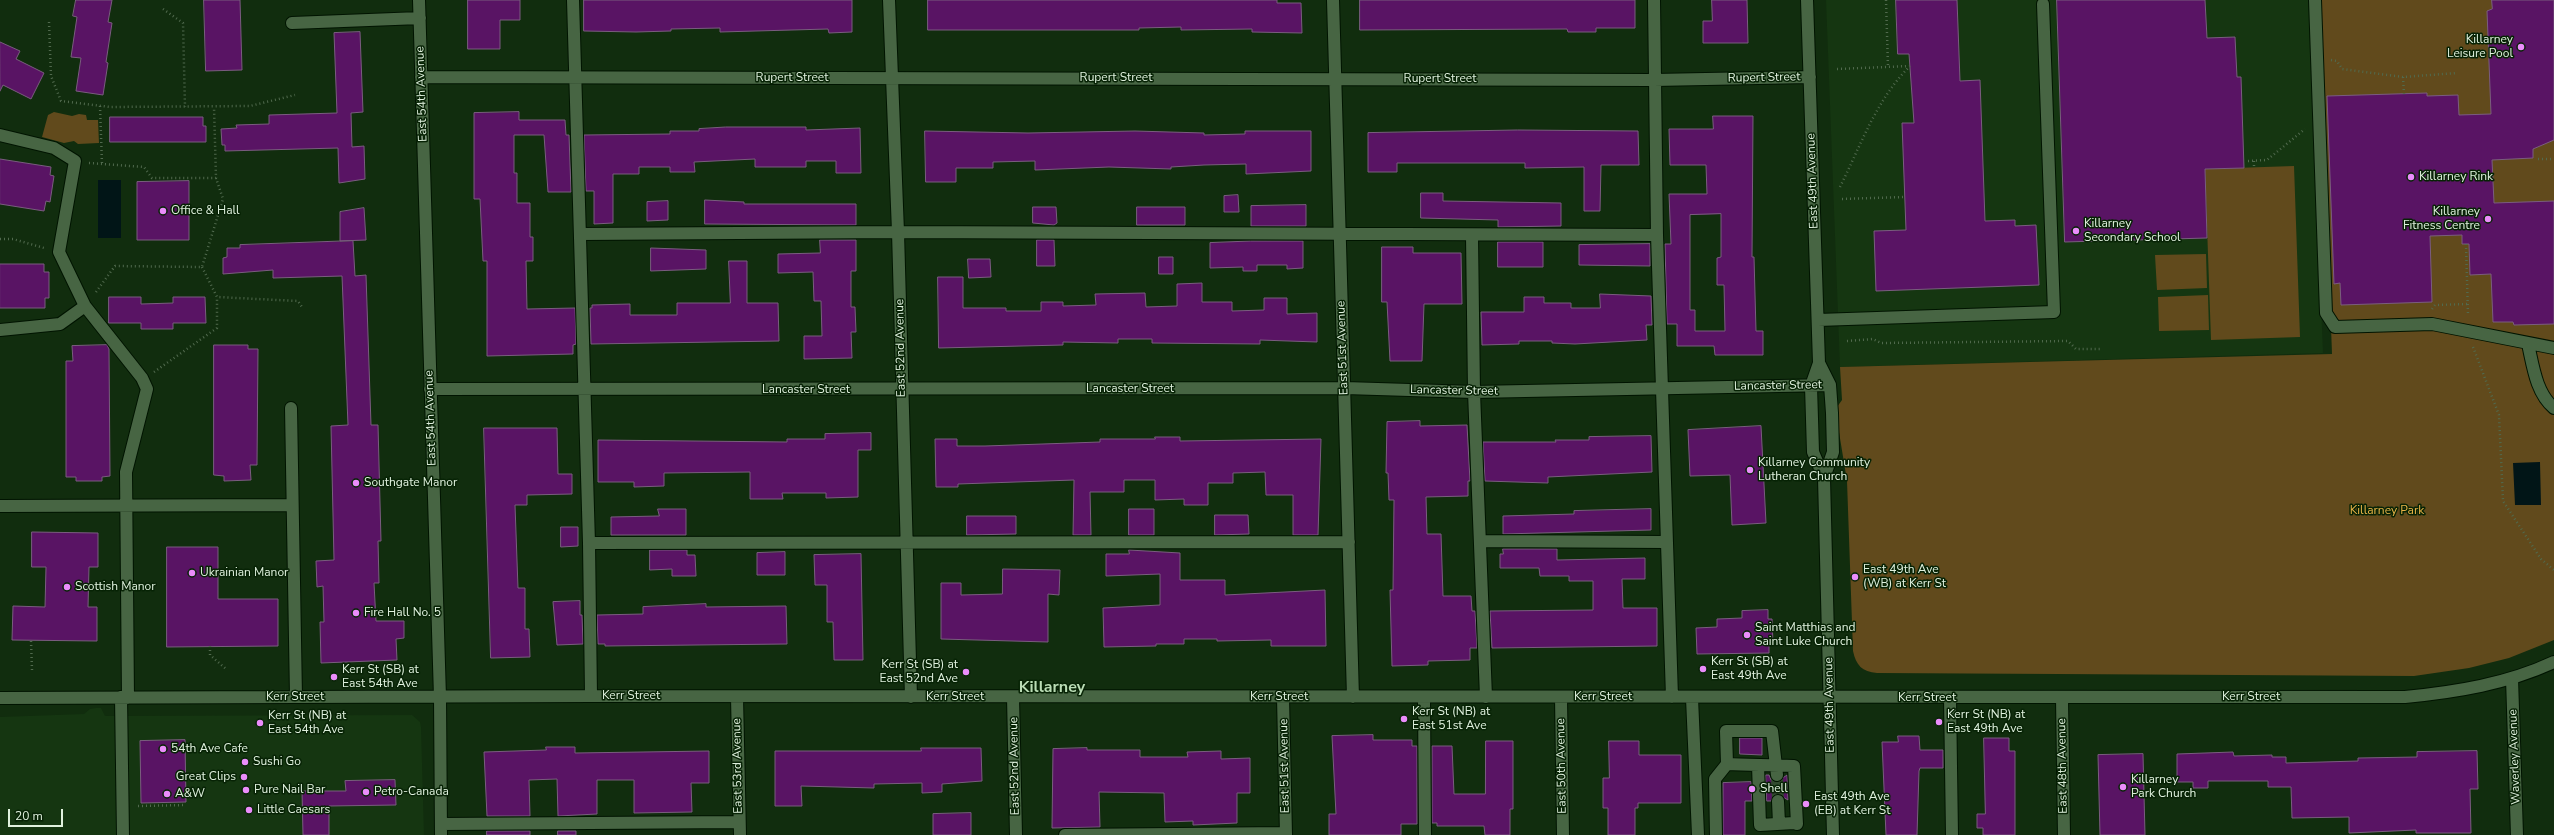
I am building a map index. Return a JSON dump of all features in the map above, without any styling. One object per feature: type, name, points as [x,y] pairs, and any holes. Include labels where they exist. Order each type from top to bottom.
[{"type":"street","name":"East 54th Avenue","points":[[419,0],[440,697],[441,830]]},
{"type":"street","points":[[573,0],[589,543],[591,696]]},
{"type":"street","name":"East 52nd Avenue","points":[[889,0],[898,232],[905,543],[911,697]]},
{"type":"street","name":"East 51st Avenue","points":[[1333,0],[1353,697]]},
{"type":"street","points":[[1654,0],[1657,235],[1672,697]]},
{"type":"street","name":"East 49th Avenue","points":[[1807,0],[1820,363],[1830,386],[1833,452],[1824,478],[1832,835]]},
{"type":"street","points":[[2315,0],[2326,313],[2335,327],[2423,325],[2446,327],[2554,348]]},
{"type":"street","points":[[1818,320],[2054,312],[2043,4]]},
{"type":"street","points":[[292,24],[420,18]]},
{"type":"street","name":"Rupert Street","points":[[422,77],[1335,78],[1654,80],[1810,77]]},
{"type":"street","points":[[0,135],[54,148],[75,161],[59,252],[85,306],[142,378],[147,390],[126,472],[123,835]]},
{"type":"street","points":[[580,234],[898,232],[1339,233],[1472,236],[1657,235]]},
{"type":"street","points":[[1472,236],[1474,392],[1486,697]]},
{"type":"street","points":[[0,330],[60,324],[85,306]]},
{"type":"street","points":[[2528,344],[2538,385],[2548,403],[2554,408]]},
{"type":"street","name":"East 49th Avenue","points":[[1820,363],[1811,386],[1813,452],[1824,478]]},
{"type":"street","name":"Lancaster Street","points":[[430,389],[902,390],[1345,388],[1474,392],[1830,386]]},
{"type":"street","points":[[291,408],[296,697]]},
{"type":"street","points":[[0,506],[292,505]]},
{"type":"street","points":[[1481,541],[1667,542]]},
{"type":"street","points":[[589,543],[1349,542]]},
{"type":"street","name":"Kerr Street","points":[[0,698],[591,696],[1424,698],[2405,697],[2465,690],[2512,678],[2554,662]]},
{"type":"street","name":"Waverley Avenue","points":[[2512,678],[2517,835]]},
{"type":"street","name":"East 53rd Avenue","points":[[737,697],[740,835]]},
{"type":"street","name":"East 52nd Avenue","points":[[1013,697],[1016,835]]},
{"type":"street","name":"East 51st Avenue","points":[[1283,697],[1286,834]]},
{"type":"street","name":"East 50th Avenue","points":[[1561,697],[1563,835]]},
{"type":"street","points":[[1950,697],[1952,835]]},
{"type":"street","points":[[1424,698],[1425,835]]},
{"type":"street","points":[[1692,698],[1698,835]]},
{"type":"street","name":"East 48th Avenue","points":[[2062,698],[2064,835]]},
{"type":"street","points":[[1716,835],[1715,779],[1727,764],[1726,731],[1772,731],[1777,770]]},
{"type":"street","points":[[1727,764],[1758,765],[1777,770],[1794,766],[1795,823],[1778,824],[1759,830],[1758,765]]},
{"type":"street","points":[[1778,801],[1778,824]]},
{"type":"street","points":[[441,830],[591,823],[739,822]]},
{"type":"street","points":[[591,823],[591,835]]},
{"type":"street","points":[[1065,835],[1286,834]]},
{"type":"path","points":[[1886,0],[1888,67]]},
{"type":"path","points":[[162,9],[183,23],[186,107]]},
{"type":"path","points":[[49,22],[51,76],[61,101],[100,106],[250,106],[295,94]]},
{"type":"path","points":[[2324,59],[2337,61],[2342,69],[2403,77],[2457,73]]},
{"type":"path","points":[[1837,69],[1910,66],[1886,94],[1868,126],[1840,187]]},
{"type":"path","points":[[2403,77],[2404,94]]},
{"type":"path","points":[[100,106],[102,164]]},
{"type":"path","points":[[142,378],[167,366],[217,328],[217,298],[202,267],[223,199],[216,178],[214,106]]},
{"type":"path","points":[[2248,161],[2267,160],[2311,124]]},
{"type":"path","points":[[2538,159],[2554,159]]},
{"type":"path","points":[[75,161],[144,167],[152,178],[216,178]]},
{"type":"path","points":[[2254,161],[2254,168]]},
{"type":"path","points":[[1842,199],[1904,197]]},
{"type":"path","points":[[0,239],[13,239],[59,252]]},
{"type":"path","points":[[2466,244],[2468,317]]},
{"type":"path","points":[[85,306],[115,266],[202,267]]},
{"type":"path","points":[[217,298],[298,301],[302,307]]},
{"type":"path","points":[[2423,325],[2435,305],[2467,304]]},
{"type":"path","points":[[1847,341],[1873,339],[1881,343],[2068,341],[2076,349],[2102,349]]},
{"type":"path","points":[[2470,340],[2499,415],[2503,501],[2541,560],[2554,570]]},
{"type":"path","points":[[31,640],[32,670]]},
{"type":"path","points":[[210,646],[210,655],[226,669]]},
{"type":"path","points":[[138,799],[138,806],[186,805]]},
{"type":"shaded area","name":"Killarney Secondary School","points":[[1826,0],[2309,0],[2323,353],[1840,367]]},
{"type":"shaded area","points":[[98,180],[121,180],[121,238],[98,238]]},
{"type":"shaded area","points":[[2540,462],[2541,505],[2515,505],[2513,463]]},
{"type":"shaded area","points":[[101,708],[105,716],[412,715],[420,722],[421,727],[424,835],[0,835],[0,717],[84,714],[90,709]]},
{"type":"green space","name":"Killarney Park","points":[[2319,0],[2554,0],[2554,640],[2509,658],[2469,668],[2414,676],[1877,673],[1867,671],[1860,667],[1853,651],[1847,481],[1837,420],[1837,407],[1842,400],[1840,367],[2332,354]]},
{"type":"green space","points":[[54,112],[72,116],[79,114],[86,115],[87,120],[98,120],[99,143],[78,144],[74,141],[64,143],[42,137],[48,115]]},
{"type":"green space","points":[[2294,166],[2300,337],[2211,340],[2205,169]]},
{"type":"green space","points":[[2206,254],[2207,288],[2157,290],[2155,255]]},
{"type":"green space","points":[[2208,295],[2209,330],[2159,331],[2158,297]]},
{"type":"building","points":[[76,0],[112,0],[108,22],[112,23],[103,95],[76,91],[81,58],[71,57],[77,17],[73,16]]},
{"type":"building","points":[[204,0],[240,0],[242,70],[206,71]]},
{"type":"building","points":[[468,0],[520,0],[520,20],[500,20],[500,49],[468,49]]},
{"type":"building","points":[[584,0],[852,0],[852,32],[829,33],[828,29],[720,32],[720,28],[671,29],[671,31],[636,32],[584,31]]},
{"type":"building","points":[[928,0],[1277,0],[1277,3],[1301,3],[1302,33],[1252,32],[1252,29],[1181,30],[1181,27],[1139,28],[1139,30],[928,30]]},
{"type":"building","points":[[1360,0],[1635,0],[1635,28],[1596,28],[1596,32],[1568,32],[1567,29],[1360,30]]},
{"type":"building","points":[[1712,0],[1747,0],[1748,43],[1703,43],[1703,21],[1712,21]]},
{"type":"building","points":[[1896,0],[1957,0],[1960,81],[1980,80],[1985,221],[2015,220],[2015,226],[2036,225],[2039,285],[1876,291],[1874,231],[1906,230],[1902,123],[1914,123],[1909,54],[1898,54]]},
{"type":"building","points":[[2057,0],[2205,0],[2207,38],[2235,37],[2237,77],[2241,77],[2244,168],[2205,169],[2207,238],[2065,242]]},
{"type":"building","points":[[2492,0],[2554,0],[2554,140],[2533,149],[2533,158],[2492,160],[2494,203],[2554,201],[2554,324],[2514,325],[2513,322],[2493,322],[2491,274],[2470,275],[2469,244],[2462,244],[2462,235],[2430,236],[2432,302],[2341,305],[2340,283],[2334,284],[2327,96],[2427,93],[2427,96],[2458,95],[2459,115],[2491,114],[2487,11],[2492,9]]},
{"type":"building","points":[[360,32],[363,112],[351,113],[352,147],[364,146],[365,179],[339,183],[338,148],[225,151],[225,145],[222,145],[221,129],[237,128],[236,125],[269,124],[269,115],[337,113],[334,33]]},
{"type":"building","points":[[0,42],[20,51],[16,59],[44,73],[31,99],[3,85],[0,91]]},
{"type":"building","points":[[519,112],[519,120],[565,120],[566,135],[569,135],[571,192],[548,192],[544,135],[514,135],[514,173],[517,173],[517,203],[530,203],[530,237],[533,237],[533,261],[526,261],[527,309],[575,308],[576,344],[573,345],[573,354],[487,356],[487,261],[483,261],[480,199],[474,199],[474,113]]},
{"type":"building","points":[[1713,116],[1753,116],[1752,257],[1754,257],[1756,331],[1763,331],[1763,355],[1715,355],[1714,346],[1677,346],[1677,324],[1667,324],[1665,244],[1671,244],[1669,194],[1707,194],[1706,165],[1670,165],[1669,129],[1713,129]],"holes":[[[1721,214],[1721,257],[1717,258],[1717,285],[1724,285],[1725,331],[1695,331],[1695,310],[1690,310],[1690,215]]]},
{"type":"building","points":[[110,117],[203,117],[203,126],[206,126],[206,142],[110,142]]},
{"type":"building","points":[[726,127],[806,127],[806,130],[860,128],[861,173],[836,173],[836,161],[806,161],[806,167],[755,167],[755,159],[694,162],[695,172],[670,172],[670,167],[639,167],[639,174],[613,174],[613,223],[594,224],[594,191],[586,191],[584,135],[670,134],[670,131],[699,131],[699,129]]},
{"type":"building","points":[[1518,130],[1638,131],[1639,165],[1601,165],[1600,211],[1584,211],[1584,167],[1525,168],[1525,163],[1397,163],[1397,172],[1368,172],[1368,133]]},
{"type":"building","points":[[925,131],[1028,133],[1135,131],[1204,133],[1204,135],[1245,134],[1245,131],[1311,131],[1311,171],[1246,174],[1246,164],[1171,167],[1171,169],[1109,167],[1035,170],[1035,161],[993,162],[993,168],[956,168],[956,182],[926,182]]},
{"type":"building","points":[[0,159],[51,167],[50,175],[54,176],[50,202],[46,201],[44,211],[0,204]]},
{"type":"building","name":"Office & Hall","points":[[189,181],[189,240],[137,240],[137,182]]},
{"type":"building","points":[[1421,193],[1443,193],[1443,201],[1561,203],[1561,226],[1498,227],[1498,220],[1421,218]]},
{"type":"building","points":[[1238,195],[1239,212],[1224,212],[1224,196]]},
{"type":"building","points":[[705,200],[744,202],[744,204],[856,204],[856,225],[705,224]]},
{"type":"building","points":[[668,201],[668,220],[647,221],[647,202]]},
{"type":"building","points":[[1306,205],[1306,226],[1251,226],[1251,206]]},
{"type":"building","points":[[1033,207],[1056,207],[1057,223],[1054,225],[1033,223]]},
{"type":"building","points":[[1137,207],[1185,207],[1185,225],[1137,225]]},
{"type":"building","points":[[364,208],[366,240],[340,241],[340,212]]},
{"type":"building","points":[[820,240],[856,240],[856,271],[851,271],[851,307],[855,307],[856,332],[851,332],[852,358],[804,359],[804,336],[822,336],[821,301],[814,301],[813,272],[778,273],[778,254],[820,253]]},
{"type":"building","points":[[1037,240],[1054,240],[1055,266],[1037,266]]},
{"type":"building","points":[[353,241],[355,276],[366,275],[371,425],[378,425],[381,541],[378,541],[379,583],[374,583],[376,621],[404,621],[404,638],[396,639],[397,660],[321,663],[320,622],[324,622],[323,586],[317,587],[316,561],[334,560],[331,426],[348,425],[342,276],[273,278],[273,270],[223,274],[223,258],[227,257],[227,248],[240,248],[240,245]]},
{"type":"building","points":[[1303,241],[1303,268],[1287,269],[1287,265],[1257,265],[1257,271],[1243,271],[1243,267],[1210,268],[1210,243]]},
{"type":"building","points":[[1498,242],[1543,242],[1543,267],[1498,267]]},
{"type":"building","points":[[1650,244],[1650,266],[1579,265],[1579,245]]},
{"type":"building","points":[[1382,247],[1413,247],[1413,253],[1461,253],[1462,304],[1424,304],[1422,361],[1390,361],[1387,302],[1382,302]]},
{"type":"building","points":[[651,248],[706,250],[706,269],[651,271]]},
{"type":"building","points":[[1159,257],[1173,257],[1173,274],[1159,274]]},
{"type":"building","points":[[968,259],[990,259],[991,277],[969,278]]},
{"type":"building","points":[[729,261],[747,261],[747,303],[778,303],[779,341],[591,344],[590,308],[592,308],[592,305],[630,304],[630,315],[677,315],[677,303],[730,303]]},
{"type":"building","points":[[0,264],[44,264],[44,272],[49,272],[49,298],[45,298],[45,308],[0,308]]},
{"type":"building","points":[[938,277],[963,277],[963,308],[1006,308],[1006,311],[1041,311],[1041,302],[1063,302],[1063,306],[1096,305],[1095,294],[1145,293],[1146,307],[1177,306],[1177,284],[1202,283],[1202,302],[1232,302],[1232,311],[1264,310],[1264,298],[1287,298],[1287,314],[1317,313],[1317,342],[1260,340],[1260,344],[1152,343],[1152,339],[1118,339],[1118,343],[1063,342],[1063,345],[939,348]]},
{"type":"building","points":[[1600,294],[1651,296],[1652,325],[1646,325],[1647,340],[1575,344],[1552,343],[1552,341],[1519,341],[1519,344],[1482,345],[1481,312],[1524,312],[1524,297],[1544,297],[1544,303],[1571,303],[1571,308],[1600,308]]},
{"type":"building","points":[[109,297],[141,297],[141,304],[173,303],[173,297],[205,297],[206,323],[173,323],[173,329],[141,329],[141,323],[109,323]]},
{"type":"building","points":[[107,345],[109,349],[110,476],[102,477],[102,481],[76,481],[76,477],[66,477],[66,361],[73,361],[72,346]]},
{"type":"building","points":[[214,345],[248,345],[248,349],[258,349],[257,465],[250,465],[251,480],[224,481],[224,476],[214,475]]},
{"type":"building","points":[[1420,421],[1420,426],[1467,425],[1470,481],[1468,481],[1468,496],[1426,497],[1427,534],[1441,534],[1443,596],[1471,596],[1472,611],[1475,611],[1477,648],[1470,648],[1470,660],[1428,661],[1428,665],[1392,666],[1390,590],[1393,590],[1394,500],[1389,500],[1388,473],[1386,473],[1387,422]]},
{"type":"building","points":[[1761,426],[1766,523],[1732,525],[1730,475],[1690,476],[1688,430]]},
{"type":"building","points":[[484,428],[557,428],[558,474],[572,474],[572,494],[527,495],[527,505],[515,505],[518,588],[525,588],[525,629],[529,629],[530,657],[491,658]]},
{"type":"building","points":[[871,433],[871,450],[858,450],[858,497],[826,498],[826,493],[782,493],[783,499],[750,499],[750,472],[664,473],[664,486],[634,487],[634,482],[598,482],[598,440],[787,442],[787,439],[825,439],[825,434]]},
{"type":"building","points":[[1651,436],[1652,472],[1548,477],[1548,483],[1485,481],[1483,442],[1556,442],[1555,440],[1589,440],[1589,437]]},
{"type":"building","points":[[1155,437],[1180,437],[1180,441],[1321,439],[1318,535],[1293,535],[1293,495],[1266,495],[1265,472],[1233,473],[1233,483],[1208,483],[1208,505],[1184,505],[1184,499],[1155,500],[1155,480],[1124,480],[1124,492],[1090,492],[1091,535],[1073,535],[1074,480],[958,484],[958,487],[936,487],[935,439],[957,439],[957,446],[985,446],[1100,442],[1100,439],[1155,439]]},
{"type":"building","points":[[658,509],[686,509],[686,535],[611,535],[611,517],[659,516]]},
{"type":"building","points":[[1129,509],[1154,509],[1154,535],[1129,535]]},
{"type":"building","points":[[1651,509],[1651,530],[1503,534],[1503,516],[1574,514],[1574,511]]},
{"type":"building","points":[[1215,515],[1248,515],[1249,534],[1215,535]]},
{"type":"building","points":[[967,516],[1016,516],[1016,534],[967,535]]},
{"type":"building","points":[[561,527],[578,527],[578,546],[561,547]]},
{"type":"building","name":"Scottish Manor","points":[[32,532],[98,533],[98,567],[89,567],[88,607],[97,607],[97,641],[12,640],[13,606],[45,607],[46,567],[32,567]]},
{"type":"building","name":"Ukrainian Manor","points":[[167,547],[218,547],[218,599],[278,599],[278,646],[167,647]]},
{"type":"building","points":[[1503,549],[1557,549],[1557,560],[1645,558],[1645,579],[1622,579],[1623,608],[1657,608],[1657,646],[1492,648],[1490,611],[1593,610],[1593,581],[1569,581],[1569,576],[1540,576],[1539,568],[1500,568],[1500,554],[1503,554]]},
{"type":"building","points":[[650,550],[687,550],[687,555],[695,555],[696,576],[672,576],[672,569],[650,570]]},
{"type":"building","points":[[1129,550],[1180,553],[1180,580],[1225,580],[1225,595],[1325,590],[1326,646],[1271,646],[1271,640],[1217,641],[1217,639],[1184,639],[1184,644],[1104,647],[1103,608],[1160,605],[1160,574],[1106,576],[1106,554],[1129,554]]},
{"type":"building","points":[[785,552],[785,575],[757,575],[757,553]]},
{"type":"building","points":[[861,554],[863,660],[834,660],[833,622],[827,622],[827,585],[815,585],[814,555]]},
{"type":"building","points":[[1003,569],[1060,570],[1059,595],[1048,594],[1048,642],[941,639],[941,583],[961,583],[961,595],[1002,594]]},
{"type":"building","points":[[580,601],[583,644],[557,645],[553,602]]},
{"type":"building","points":[[706,604],[706,607],[786,606],[787,644],[605,646],[605,644],[598,644],[597,615],[643,614],[643,607]]},
{"type":"building","points":[[1768,610],[1768,619],[1772,619],[1773,644],[1769,644],[1769,653],[1697,654],[1696,628],[1717,627],[1717,619],[1742,618],[1742,611]]},
{"type":"building","points":[[1373,735],[1373,740],[1412,740],[1412,746],[1417,746],[1417,824],[1401,824],[1401,835],[1329,835],[1329,814],[1336,814],[1332,736]]},
{"type":"building","points":[[1898,736],[1919,736],[1920,750],[1943,750],[1943,768],[1920,768],[1919,771],[1917,835],[1886,835],[1882,742],[1898,742]]},
{"type":"building","points":[[1740,738],[1762,738],[1762,755],[1740,754]]},
{"type":"building","points":[[1984,738],[2009,738],[2009,751],[2015,751],[2015,835],[1983,835],[1983,828],[1977,828],[1977,814],[1985,814]]},
{"type":"building","points":[[185,740],[186,802],[141,803],[140,741]]},
{"type":"building","points":[[1486,741],[1513,741],[1513,809],[1510,809],[1510,835],[1485,835],[1484,826],[1437,826],[1437,823],[1432,823],[1432,746],[1452,746],[1454,794],[1485,794]]},
{"type":"building","points":[[1609,741],[1639,741],[1639,755],[1681,755],[1681,803],[1638,803],[1638,808],[1635,808],[1635,835],[1608,835],[1608,808],[1603,808],[1603,778],[1609,778]]},
{"type":"building","points":[[546,747],[575,747],[575,753],[709,751],[709,783],[691,783],[692,812],[634,813],[634,780],[597,780],[597,814],[558,816],[557,779],[529,780],[530,816],[487,816],[484,752],[546,750]]},
{"type":"building","points":[[921,748],[981,748],[982,781],[942,784],[942,792],[922,793],[922,783],[874,784],[874,788],[801,786],[802,806],[775,806],[775,751],[921,751]]},
{"type":"building","points":[[1087,748],[1087,750],[1140,750],[1140,757],[1188,757],[1187,752],[1221,751],[1221,759],[1250,758],[1250,793],[1237,793],[1237,823],[1193,825],[1193,821],[1165,822],[1164,793],[1099,792],[1100,827],[1052,828],[1053,749]]},
{"type":"building","points":[[2477,751],[2478,789],[2470,789],[2471,833],[2416,833],[2416,830],[2349,833],[2349,817],[2292,818],[2291,787],[2268,787],[2268,781],[2208,781],[2208,788],[2193,788],[2193,782],[2177,782],[2177,754],[2233,752],[2234,756],[2272,755],[2272,757],[2286,757],[2286,763],[2358,761],[2358,758],[2417,757],[2417,752]]},
{"type":"building","points":[[2143,754],[2145,835],[2100,835],[2098,755]]},
{"type":"building","points":[[1766,775],[1769,775],[1771,780],[1777,782],[1787,775],[1788,800],[1778,794],[1774,795],[1771,801],[1767,801]]},
{"type":"building","points":[[395,780],[396,805],[329,806],[329,835],[303,835],[302,791],[346,791],[345,781]]},
{"type":"building","points":[[1751,782],[1752,801],[1745,801],[1745,835],[1723,835],[1723,783]]},
{"type":"building","points":[[971,813],[971,835],[933,835],[933,814]]},
{"type":"building","points":[[487,831],[530,831],[530,835],[487,835]]},
{"type":"building","points":[[558,831],[576,831],[576,835],[558,835]]},
{"type":"tunnel","points":[[1777,775],[1778,801]]},
{"type":"place","name":"Killarney Leisure Pool","points":[[2521,47]]},
{"type":"place","name":"Killarney Rink","points":[[2411,177]]},
{"type":"place","name":"Office & Hall","points":[[163,211]]},
{"type":"place","name":"Killarney Fitness Centre","points":[[2488,219]]},
{"type":"place","name":"Killarney Secondary School","points":[[2076,231]]},
{"type":"place","name":"Killarney Community Lutheran Church","points":[[1750,470]]},
{"type":"place","name":"Southgate Manor","points":[[356,483]]},
{"type":"place","name":"Ukrainian Manor","points":[[192,573]]},
{"type":"place","name":"East 49th Ave (WB) at Kerr St","points":[[1855,577]]},
{"type":"place","name":"Scottish Manor","points":[[67,587]]},
{"type":"place","name":"Fire Hall No. 5","points":[[356,613]]},
{"type":"place","name":"Saint Matthias and Saint Luke Church","points":[[1747,635]]},
{"type":"place","name":"Kerr St (SB) at East 49th Ave","points":[[1703,669]]},
{"type":"place","name":"Kerr St (SB) at East 52nd Ave","points":[[966,672]]},
{"type":"place","name":"Kerr St (SB) at East 54th Ave","points":[[334,677]]},
{"type":"place","name":"Kerr St (NB) at East 51st Ave","points":[[1404,719]]},
{"type":"place","name":"Kerr St (NB) at East 49th Ave","points":[[1939,722]]},
{"type":"place","name":"Kerr St (NB) at East 54th Ave","points":[[260,723]]},
{"type":"place","name":"54th Ave Cafe","points":[[163,749]]},
{"type":"place","name":"Sushi Go","points":[[245,762]]},
{"type":"place","name":"Great Clips","points":[[244,777]]},
{"type":"place","name":"Killarney Park Church","points":[[2123,787]]},
{"type":"place","name":"Shell","points":[[1752,789]]},
{"type":"place","name":"Pure Nail Bar","points":[[246,790]]},
{"type":"place","name":"Petro-Canada","points":[[366,792]]},
{"type":"place","name":"A&W","points":[[167,794]]},
{"type":"place","name":"East 49th Ave (EB) at Kerr St","points":[[1806,804]]},
{"type":"place","name":"Little Caesars","points":[[249,810]]},
{"type":"district","name":"Killarney","points":[[1052,688]]}]
